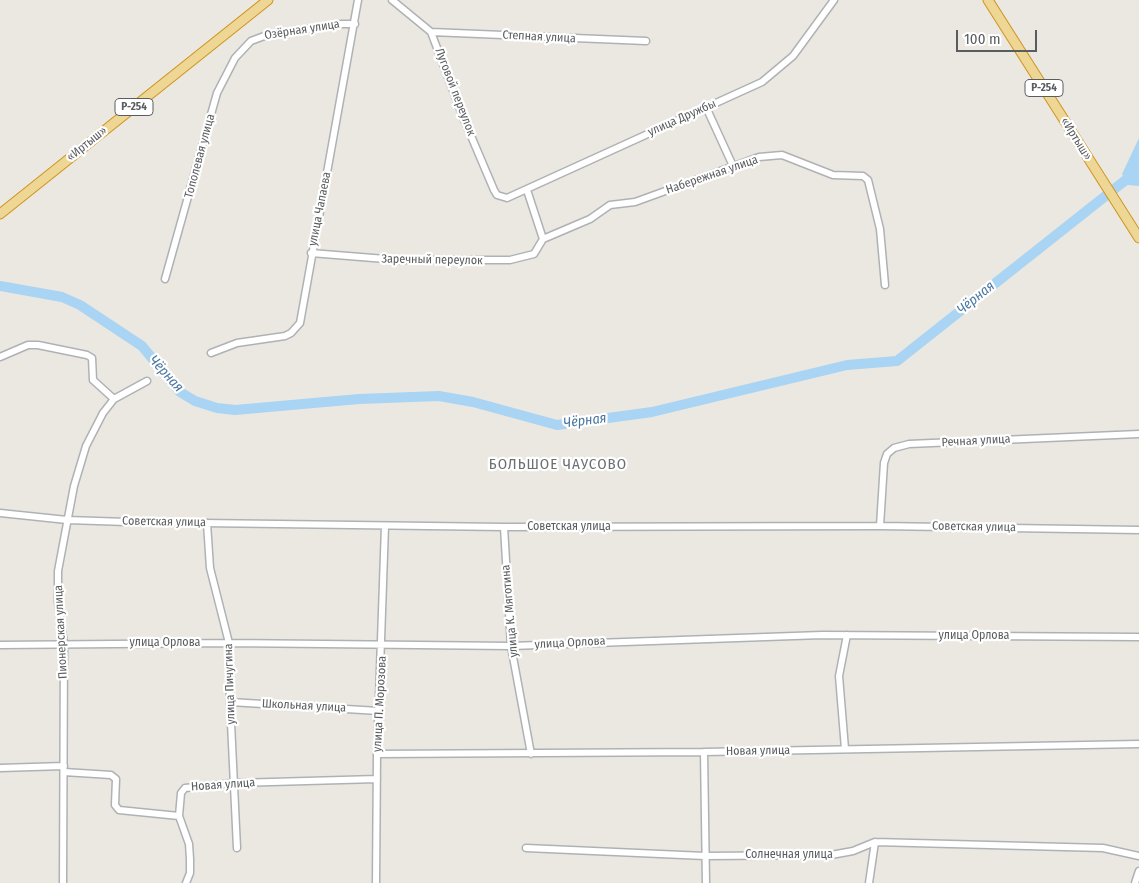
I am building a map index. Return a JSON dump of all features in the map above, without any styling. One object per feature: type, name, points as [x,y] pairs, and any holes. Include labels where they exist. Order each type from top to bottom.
[{"type":"highway","name":"«Иртыш»","points":[[0,214],[268,0]]},
{"type":"highway","name":"«Иртыш»","points":[[988,0],[1139,238]]},
{"type":"street","name":"улица Чапаева","points":[[211,353],[237,343],[291,334],[300,323],[311,253],[358,0]]},
{"type":"street","name":"Луговой переулок","points":[[392,0],[431,32],[463,117],[494,190],[502,197]]},
{"type":"street","name":"улица Дружбы","points":[[502,197],[513,196],[771,77],[793,56],[834,0]]},
{"type":"street","name":"Озёрная улица","points":[[251,41],[278,33],[354,24]]},
{"type":"street","name":"Степная улица","points":[[431,32],[646,42]]},
{"type":"street","name":"Тополевая улица","points":[[165,279],[217,93],[235,58],[251,41]]},
{"type":"street","points":[[706,107],[733,166]]},
{"type":"street","name":"Набережная улица","points":[[543,239],[590,219],[610,205],[635,202],[759,157],[782,155],[833,175],[856,176],[868,180],[880,229],[885,285]]},
{"type":"street","points":[[526,190],[543,239]]},
{"type":"street","name":"Заречный переулок","points":[[311,253],[398,260],[510,260],[534,254],[543,239]]},
{"type":"street","points":[[0,357],[28,345],[38,344],[87,355],[92,358],[93,380],[114,399]]},
{"type":"street","name":"Пионерская улица","points":[[63,883],[64,644],[58,602],[58,571],[74,486],[86,446],[103,413],[114,399],[147,381]]},
{"type":"street","name":"Речная улица","points":[[880,526],[884,463],[887,454],[894,448],[909,444],[1139,434]]},
{"type":"street","name":"Советская улица","points":[[0,513],[67,520],[385,526],[880,526],[1139,530]]},
{"type":"street","name":"улица Пичугина","points":[[207,523],[210,568],[229,643],[230,702],[236,783],[237,848]]},
{"type":"street","name":"улица П. Морозова","points":[[376,883],[377,754],[385,526]]},
{"type":"street","name":"улица К. Мяготина","points":[[504,527],[511,646],[531,754]]},
{"type":"street","points":[[845,749],[839,676],[847,635]]},
{"type":"street","name":"улица Орлова","points":[[0,645],[229,643],[511,646],[757,636],[1139,637]]},
{"type":"street","name":"Школьная улица","points":[[230,702],[379,711]]},
{"type":"street","name":"Новая улица","points":[[377,754],[704,752],[1139,744]]},
{"type":"street","points":[[704,752],[706,883]]},
{"type":"street","points":[[0,768],[64,769],[110,775],[116,779],[116,806],[119,810],[179,816],[189,844],[190,873],[186,883]]},
{"type":"street","name":"Новая улица","points":[[179,816],[181,793],[185,788],[236,783],[377,779]]},
{"type":"street","points":[[870,883],[875,842]]},
{"type":"street","name":"Солнечная улица","points":[[526,848],[705,856],[841,854],[875,842],[1103,848],[1139,856]]},
{"type":"street","points":[[1135,883],[1139,871]]},
{"type":"water","points":[[1139,138],[1139,186],[1128,185],[1122,174]]},
{"type":"waterway","name":"Чёрная","points":[[0,286],[62,297],[80,305],[142,346],[180,392],[195,401],[217,408],[235,410],[359,399],[439,396],[473,402],[557,425],[652,412],[847,365],[897,361],[1132,175],[1139,167]]},
{"type":"district","name":"БОЛЬШОЕ ЧАУСОВО","points":[[558,465]]}]
